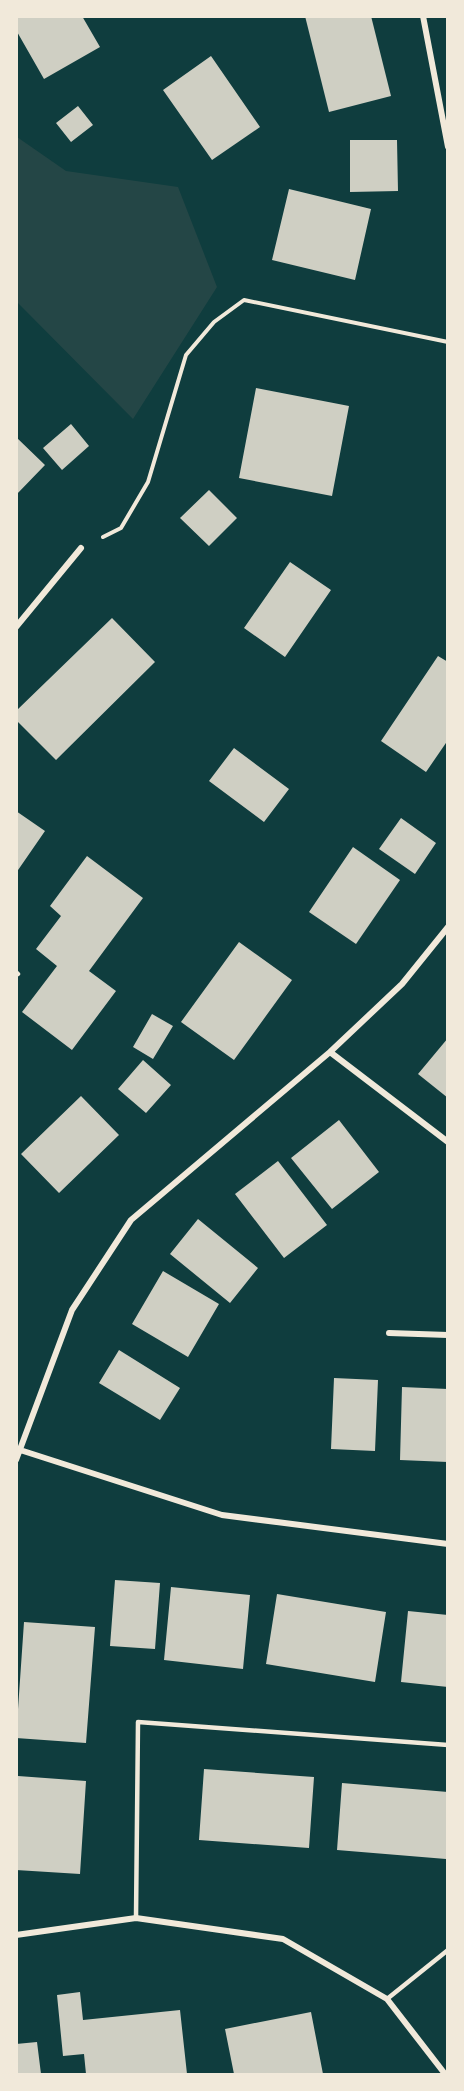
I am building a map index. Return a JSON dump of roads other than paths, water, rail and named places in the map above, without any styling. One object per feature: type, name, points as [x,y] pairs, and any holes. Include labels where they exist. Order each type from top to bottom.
[{"type":"street","points":[[423,16],[447,147]]},
{"type":"street","points":[[17,625],[81,548]]},
{"type":"street","points":[[16,1460],[72,1310],[131,1220],[330,1052],[402,984],[447,927]]},
{"type":"street","points":[[330,1052],[447,1142]]},
{"type":"street","points":[[389,1333],[447,1335]]},
{"type":"street","points":[[18,1450],[222,1515],[447,1544]]},
{"type":"street","points":[[16,1935],[136,1918],[283,1939],[387,1999],[445,2074]]},
{"type":"lane","points":[[136,1918],[138,1722],[447,1745]]},
{"type":"lane","points":[[387,1999],[447,1950]]}]
